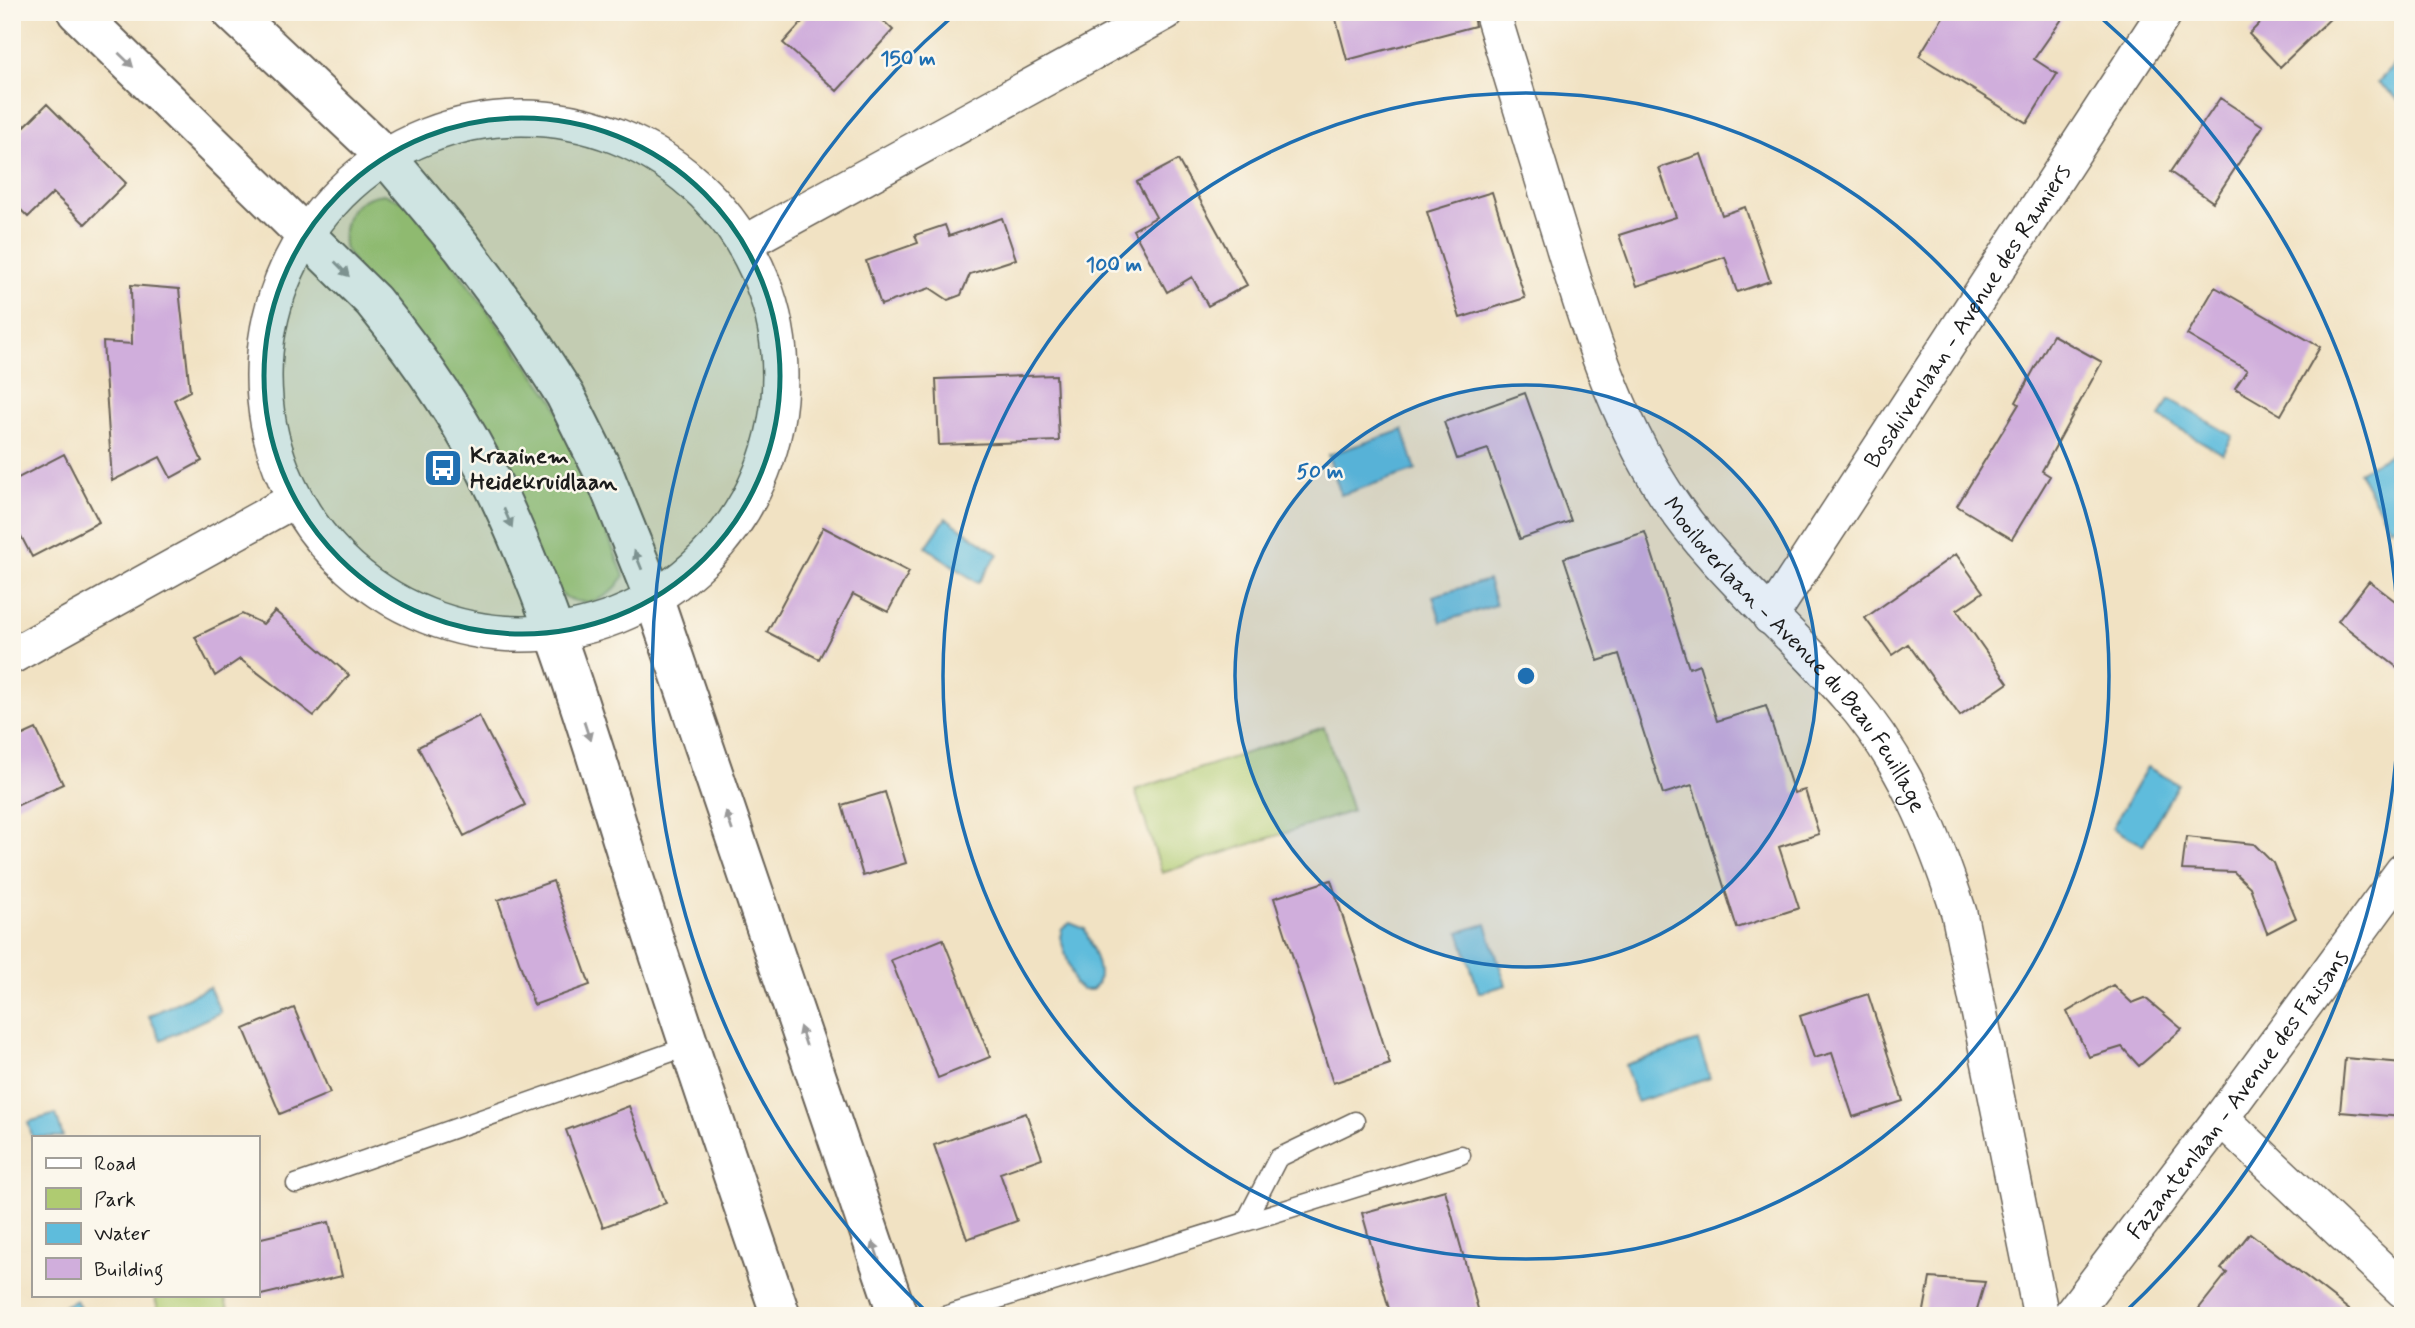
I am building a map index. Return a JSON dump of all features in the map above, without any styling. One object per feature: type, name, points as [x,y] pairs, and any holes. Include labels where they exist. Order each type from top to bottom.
[{"type":"street","points":[[77,12],[307,234],[373,302],[413,351],[446,399],[493,484],[556,635],[689,1046],[781,1316]]},
{"type":"street","points":[[232,12],[387,159],[461,246],[520,325],[565,396],[602,469],[653,596],[898,1316]]},
{"type":"street","points":[[745,243],[1166,12]]},
{"type":"street","name":"Mooiloverlaan - Avenue du Beau Feuillage","points":[[1492,12],[1595,352],[1634,443],[1667,496],[1742,590],[1849,698],[1903,776],[1938,849],[1959,913],[2041,1316]]},
{"type":"street","name":"Bosduivenlaan - Avenue des Ramiers","points":[[1770,617],[2165,12]]},
{"type":"street","points":[[553,116],[616,133],[687,175],[745,243],[767,286],[781,374],[770,453],[744,509],[708,554],[653,596],[545,639],[455,628],[395,604],[351,572],[315,534],[294,500],[279,468],[263,392],[267,326],[284,277],[307,234],[339,197],[387,159],[466,121],[553,116]]},
{"type":"street","points":[[12,656],[294,500]]},
{"type":"street","name":"Fazantenlaan - Avenue des Faisans","points":[[2070,1316],[2221,1118],[2403,871]]},
{"type":"street","points":[[2221,1118],[2403,1290]]},
{"type":"lane","points":[[296,1184],[689,1046]]},
{"type":"lane","points":[[1245,1222],[1278,1158],[1355,1121]]},
{"type":"lane","points":[[944,1316],[1461,1155]]},
{"type":"highlighted area","points":[[553,116],[616,133],[687,175],[745,243],[767,287],[781,374],[770,452],[744,509],[708,554],[653,596],[545,639],[455,627],[395,603],[351,572],[315,534],[279,468],[263,392],[267,325],[307,234],[339,196],[388,159],[466,121]]},
{"type":"green space","points":[[383,194],[407,202],[554,401],[624,576],[611,592],[603,597],[586,602],[577,601],[558,592],[344,247],[344,227],[351,211],[363,200]]},
{"type":"green space","points":[[1324,727],[1352,811],[1162,873],[1135,790]]},
{"type":"green space","points":[[154,1296],[224,1296],[230,1316],[160,1316]]},
{"type":"water","points":[[2397,62],[2403,67],[2403,104],[2378,82]]},
{"type":"water","points":[[2169,399],[2233,436],[2223,454],[2160,417]]},
{"type":"water","points":[[1403,430],[1416,470],[1341,495],[1328,455]]},
{"type":"water","points":[[2391,454],[2403,475],[2403,521],[2390,528],[2359,472]]},
{"type":"water","points":[[946,518],[998,554],[978,583],[926,547]]},
{"type":"water","points":[[1488,580],[1496,605],[1441,622],[1433,596]]},
{"type":"water","points":[[2147,767],[2178,784],[2143,845],[2112,828]]},
{"type":"water","points":[[1070,923],[1085,929],[1097,961],[1099,977],[1092,990],[1082,990],[1075,984],[1060,937],[1062,929]]},
{"type":"water","points":[[1486,924],[1506,985],[1479,993],[1459,932]]},
{"type":"water","points":[[209,987],[221,1012],[161,1040],[149,1016]]},
{"type":"water","points":[[1698,1041],[1710,1078],[1637,1102],[1625,1065]]},
{"type":"water","points":[[56,1114],[63,1136],[32,1136],[28,1122]]},
{"type":"water","points":[[76,1300],[84,1316],[44,1316]]},
{"type":"building","points":[[811,12],[874,12],[893,30],[837,91],[783,43]]},
{"type":"building","points":[[1334,12],[1472,12],[1475,26],[1347,60]]},
{"type":"building","points":[[1946,12],[2067,12],[2034,59],[2057,74],[2027,123],[1919,56]]},
{"type":"building","points":[[2271,12],[2337,12],[2280,67],[2249,34]]},
{"type":"building","points":[[2220,98],[2263,126],[2213,202],[2170,172]]},
{"type":"building","points":[[47,104],[126,183],[85,224],[53,193],[28,217],[12,201],[12,139]]},
{"type":"building","points":[[1701,154],[1722,215],[1745,207],[1770,281],[1737,292],[1725,257],[1637,286],[1619,235],[1676,217],[1659,168]]},
{"type":"building","points":[[1178,160],[1247,285],[1208,306],[1192,277],[1167,292],[1133,230],[1156,217],[1137,182]]},
{"type":"building","points":[[1492,192],[1525,298],[1460,318],[1427,212]]},
{"type":"building","points":[[1002,218],[1016,259],[970,274],[961,295],[948,300],[930,288],[881,305],[866,261],[918,243],[915,235],[945,225],[949,236]]},
{"type":"building","points":[[131,285],[179,289],[190,391],[174,400],[202,461],[171,478],[160,457],[112,481],[103,342],[132,344]]},
{"type":"building","points":[[2215,287],[2320,347],[2281,415],[2235,388],[2247,370],[2187,335]]},
{"type":"building","points":[[2053,335],[2102,362],[2042,471],[2050,476],[2012,539],[1957,506],[2019,404],[2016,402]]},
{"type":"building","points":[[1056,375],[1059,441],[939,445],[936,379]]},
{"type":"building","points":[[1525,393],[1571,521],[1520,539],[1488,449],[1457,459],[1444,422]]},
{"type":"building","points":[[64,454],[99,522],[32,557],[12,519],[12,481]]},
{"type":"building","points":[[823,527],[909,572],[888,612],[853,594],[819,659],[767,632]]},
{"type":"building","points":[[1645,532],[1689,668],[1699,664],[1717,721],[1766,706],[1794,793],[1805,790],[1819,834],[1779,847],[1799,908],[1737,928],[1692,785],[1663,794],[1619,654],[1598,661],[1564,558]]},
{"type":"building","points":[[1956,554],[1983,592],[1957,610],[2008,683],[1960,716],[1908,644],[1892,655],[1865,618]]},
{"type":"building","points":[[2369,581],[2403,607],[2403,672],[2338,621]]},
{"type":"building","points":[[275,611],[349,675],[314,716],[240,659],[215,676],[195,637],[242,614],[263,624]]},
{"type":"building","points":[[479,716],[525,805],[464,836],[418,747]]},
{"type":"building","points":[[36,729],[63,784],[12,808],[12,740]]},
{"type":"building","points":[[885,792],[906,863],[863,876],[842,805]]},
{"type":"building","points":[[2186,837],[2254,844],[2273,863],[2296,918],[2267,933],[2250,887],[2234,872],[2182,870]]},
{"type":"building","points":[[1331,880],[1390,1064],[1333,1083],[1274,898]]},
{"type":"building","points":[[553,881],[590,985],[534,1005],[498,900]]},
{"type":"building","points":[[943,939],[990,1057],[938,1078],[891,960]]},
{"type":"building","points":[[2113,985],[2132,1003],[2145,998],[2182,1029],[2139,1066],[2122,1047],[2089,1057],[2067,1012]]},
{"type":"building","points":[[1868,994],[1903,1101],[1853,1117],[1832,1053],[1814,1058],[1800,1016]]},
{"type":"building","points":[[294,1008],[330,1093],[280,1114],[244,1029]]},
{"type":"building","points":[[2345,1058],[2403,1063],[2403,1117],[2340,1112]]},
{"type":"building","points":[[629,1106],[666,1203],[603,1227],[566,1130]]},
{"type":"building","points":[[1026,1113],[1042,1158],[1000,1173],[1017,1221],[967,1239],[934,1145]]},
{"type":"building","points":[[1445,1190],[1480,1316],[1391,1316],[1362,1213]]},
{"type":"building","points":[[329,1222],[342,1276],[259,1296],[259,1239]]},
{"type":"building","points":[[2250,1233],[2357,1316],[2193,1316],[2227,1273],[2221,1269]]},
{"type":"building","points":[[1930,1278],[1985,1282],[1975,1316],[1923,1316]]},
{"type":"place","name":"Kraainem Heidekruidlaan","points":[[443,468]]}]
